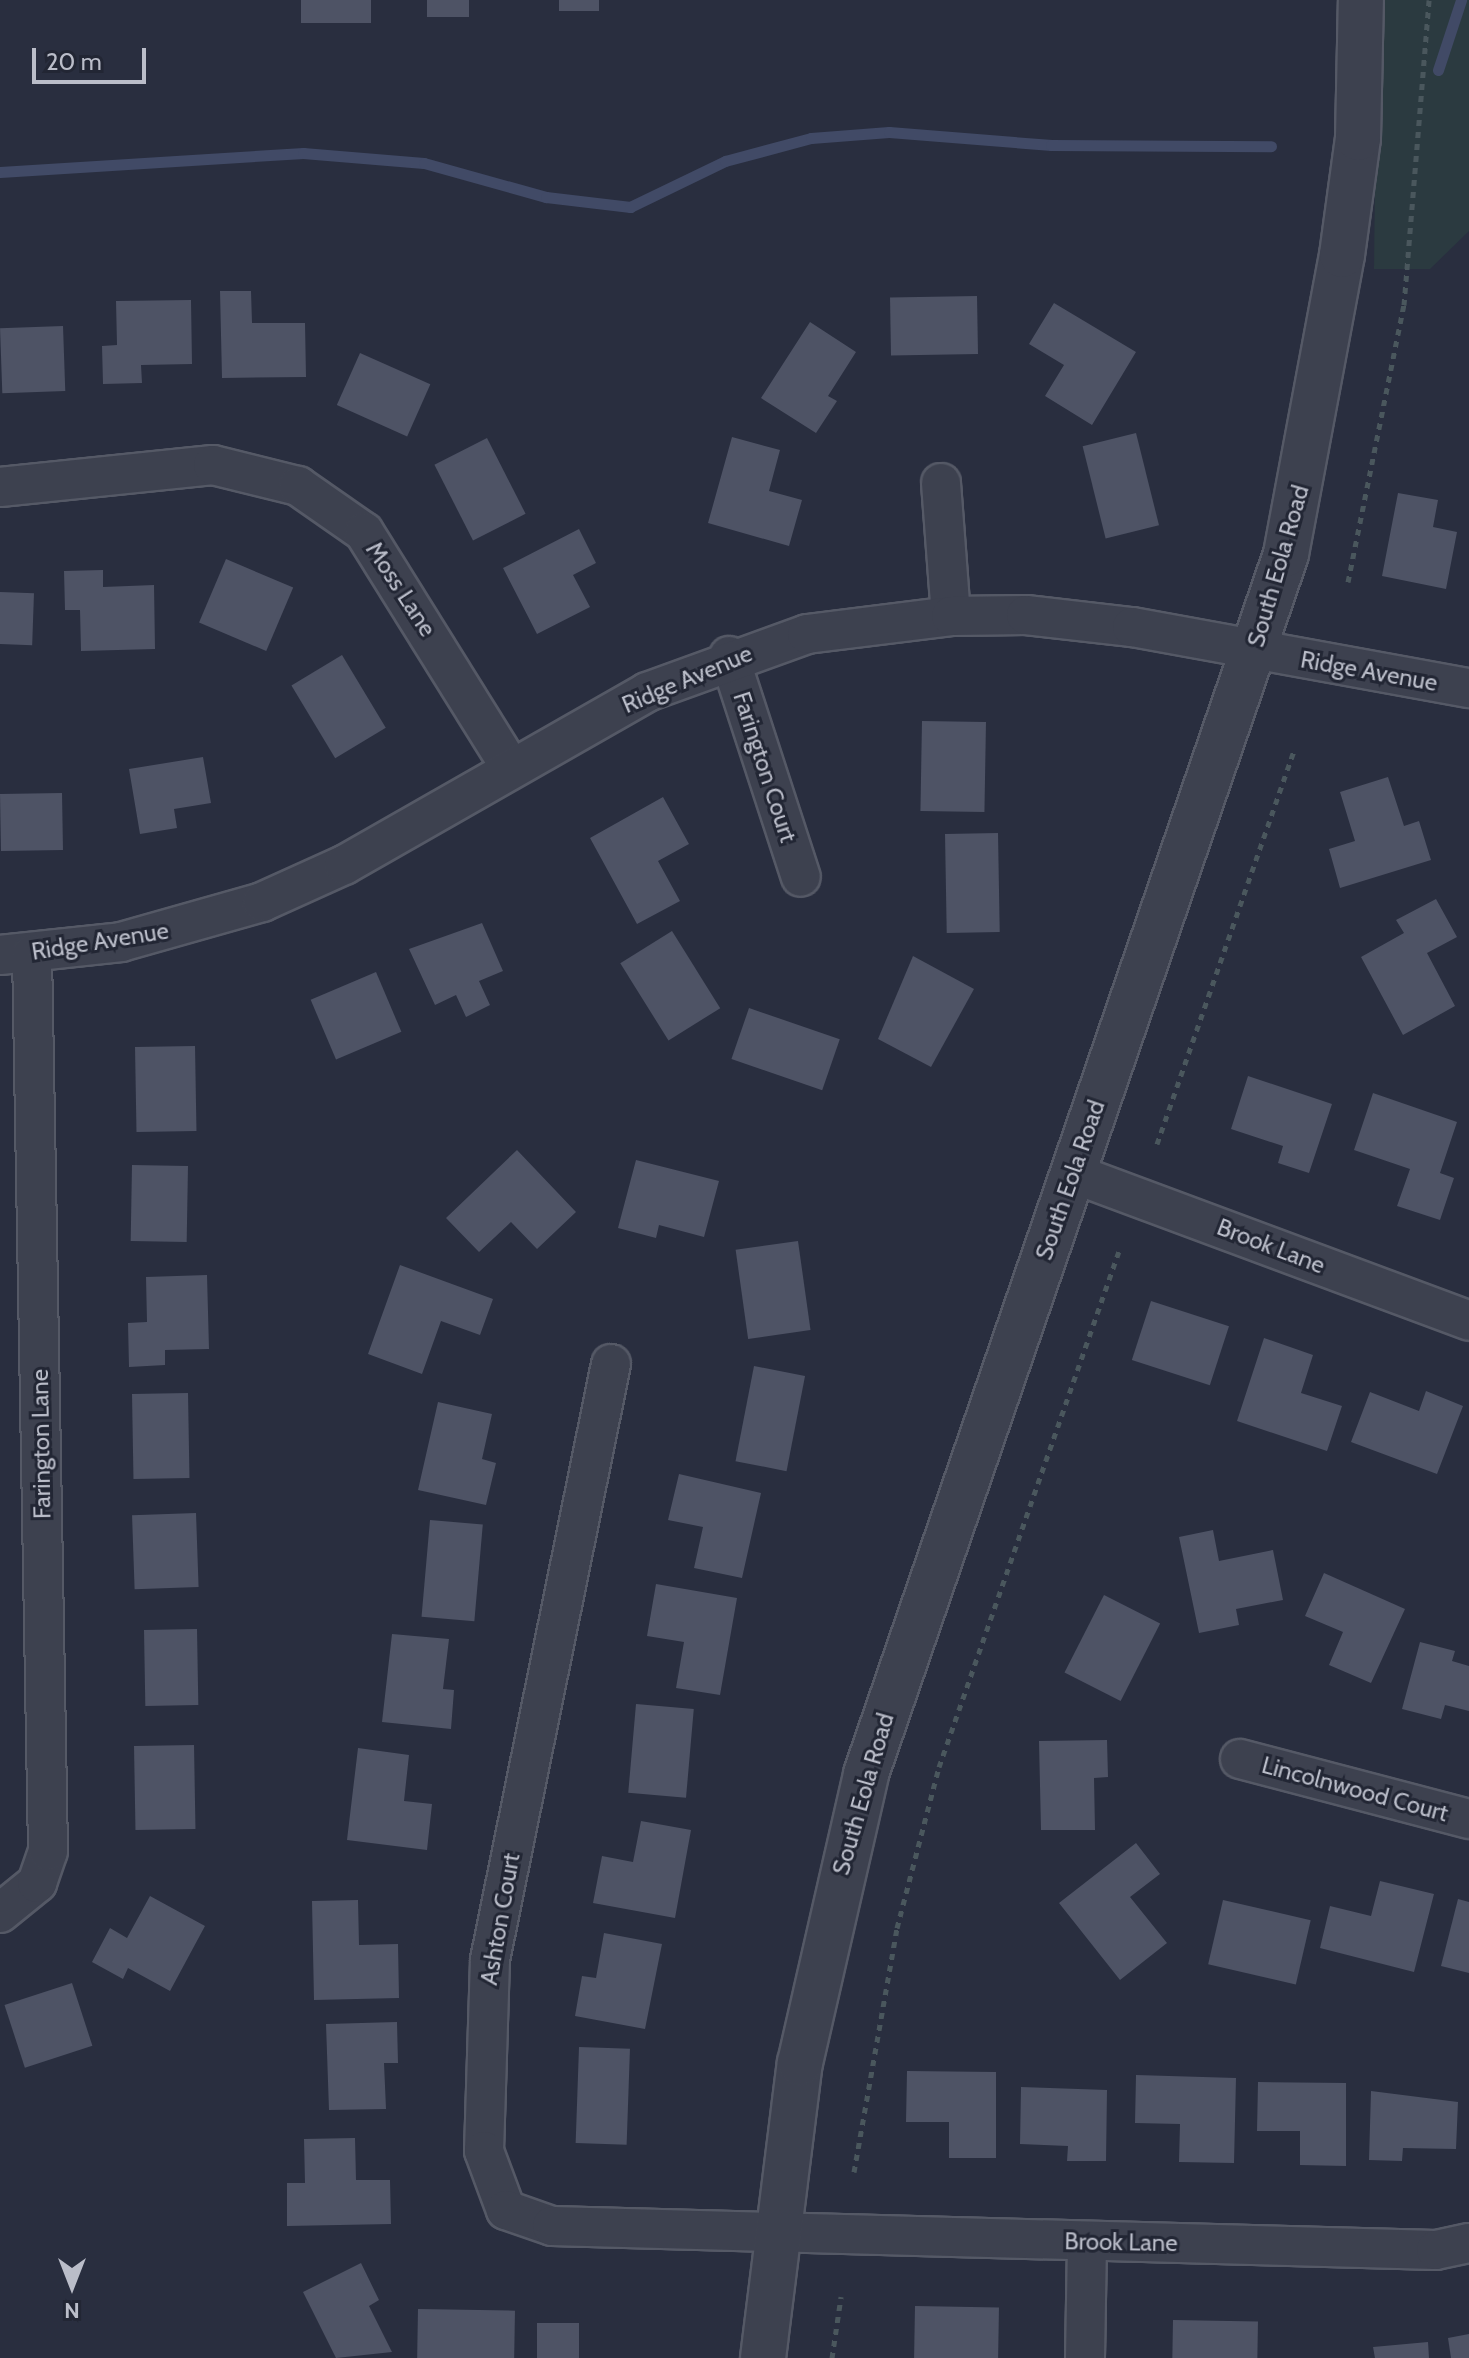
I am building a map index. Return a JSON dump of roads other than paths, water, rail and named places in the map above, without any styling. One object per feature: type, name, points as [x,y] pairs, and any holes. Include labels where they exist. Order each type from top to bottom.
[{"type":"street","name":"South Eola Road","points":[[763,2358],[773,2233],[800,2063],[866,1774],[1286,554],[1327,362],[1358,138],[1361,0]]},
{"type":"street","name":"Moss Lane","points":[[0,487],[213,465],[298,486],[364,532],[511,768]]},
{"type":"street","points":[[941,483],[951,616]]},
{"type":"street","name":"Ridge Avenue","points":[[16,954],[166,932],[262,902],[344,865],[647,692],[729,656],[807,634],[951,616],[1132,627],[1469,688]]},
{"type":"street","name":"Farington Court","points":[[729,656],[801,877]]},
{"type":"street","name":"Farington Lane","points":[[0,1913],[37,1883],[49,1843],[16,954]]},
{"type":"street","name":"Brook Lane","points":[[1072,1173],[1469,1321]]},
{"type":"street","name":"Ashton Court","points":[[611,1364],[490,1960],[484,2151],[506,2210],[552,2226],[773,2233]]},
{"type":"street","name":"Lincolnwood Court","points":[[1240,1759],[1469,1819]]},
{"type":"street","name":"Brook Lane","points":[[773,2233],[1436,2250],[1469,2243]]},
{"type":"street","points":[[1085,2358],[1087,2241]]},
{"type":"waterway","points":[[1438,70],[1461,0]]},
{"type":"waterway","points":[[0,172],[303,153],[424,163],[546,197],[630,207],[725,161],[811,138],[889,132],[1051,145],[1271,146]]}]
